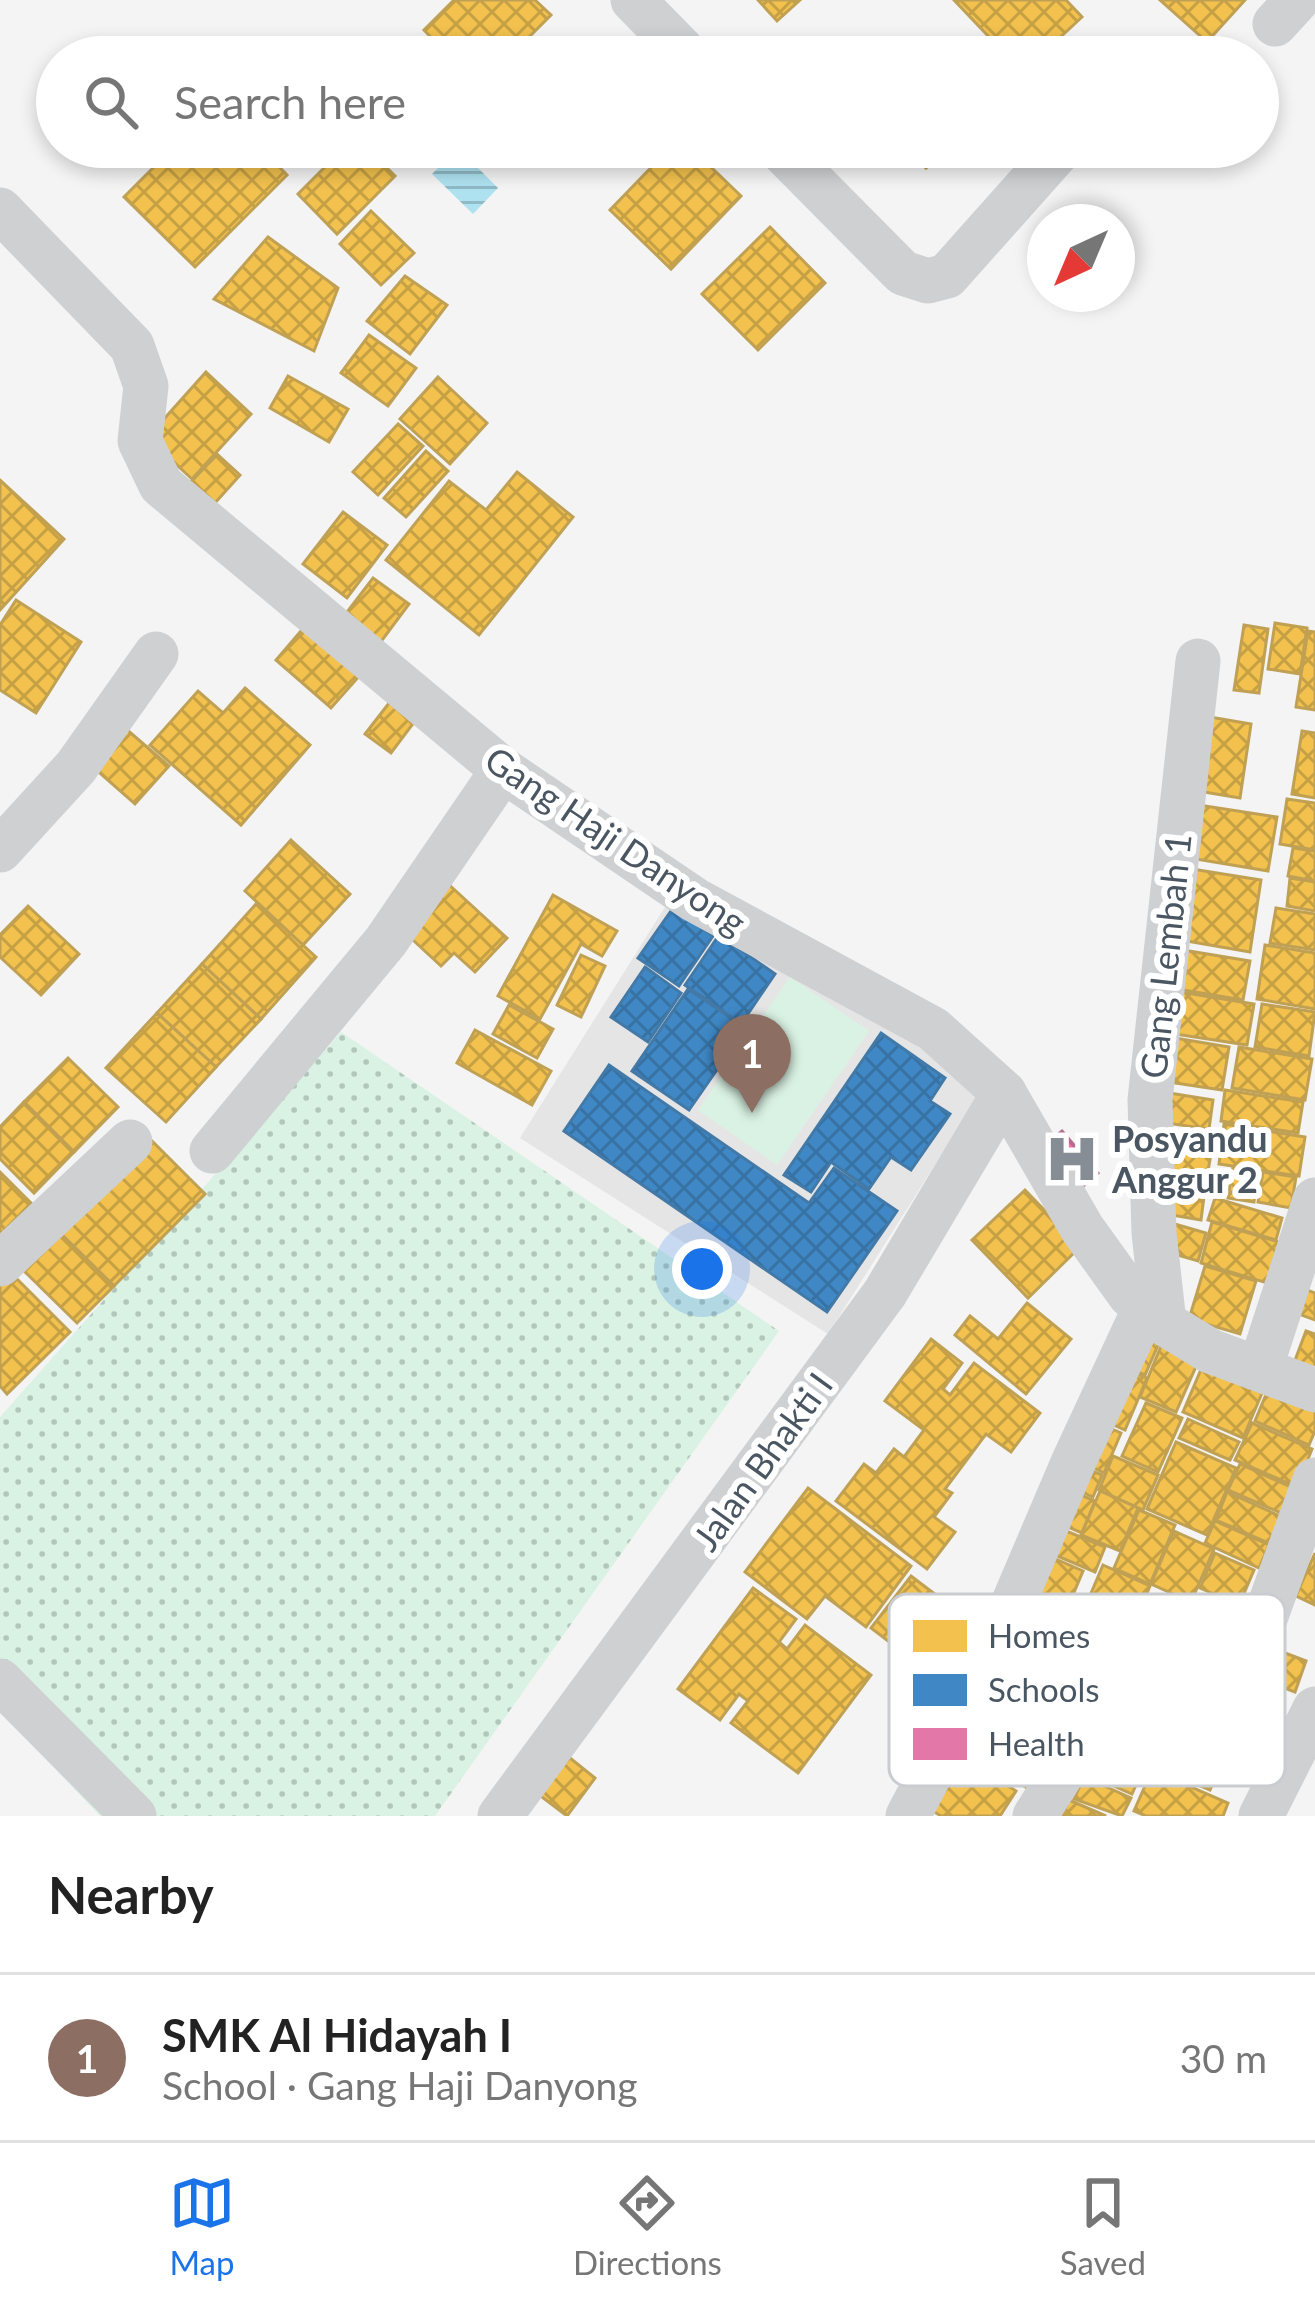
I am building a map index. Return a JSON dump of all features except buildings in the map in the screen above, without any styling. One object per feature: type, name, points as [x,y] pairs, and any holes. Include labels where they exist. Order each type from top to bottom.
[{"type":"street","points":[[633,0],[668,36]]},
{"type":"street","points":[[799,168],[903,273],[928,281],[947,276],[1043,168]]},
{"type":"street","name":"Gang Haji Danyong","points":[[0,210],[132,346],[146,386],[140,441],[161,484],[503,770],[695,900],[933,1029],[1004,1094],[1107,1267],[1154,1315],[1210,1352],[1315,1390]]},
{"type":"street","points":[[0,850],[76,767],[156,654]]},
{"type":"street","name":"Gang Lembah 1","points":[[1154,1315],[1150,1100],[1198,662]]},
{"type":"street","points":[[212,1151],[386,941],[503,770]]},
{"type":"street","name":"Jalan Bhakti I","points":[[500,1816],[885,1293],[1004,1094]]},
{"type":"street","points":[[0,1264],[130,1142]]},
{"type":"street","points":[[1260,1369],[1315,1200]]},
{"type":"street","points":[[1017,1594],[1073,1462],[1154,1315]]},
{"type":"street","points":[[1274,1594],[1315,1480]]},
{"type":"street","points":[[0,1681],[134,1816]]},
{"type":"street","points":[[1285,1768],[1315,1709]]},
{"type":"street","points":[[908,1816],[924,1786]]},
{"type":"street","points":[[1035,1816],[1054,1786]]},
{"type":"street","points":[[1261,1816],[1276,1786]]},
{"type":"shaded area","points":[[675,891],[984,1087],[828,1334],[520,1138]]},
{"type":"green space","points":[[790,977],[869,1031],[777,1165],[698,1110]]},
{"type":"green space","points":[[341,1032],[779,1331],[435,1816],[100,1816],[0,1711],[0,1417]]},
{"type":"water","points":[[438,168],[478,168],[498,188],[473,214],[432,174]]},
{"type":"place","name":"SMK Al Hidayah I","points":[[752,1113]]},
{"type":"place","name":"Posyandu Anggur 2","points":[[1072,1159]]}]
